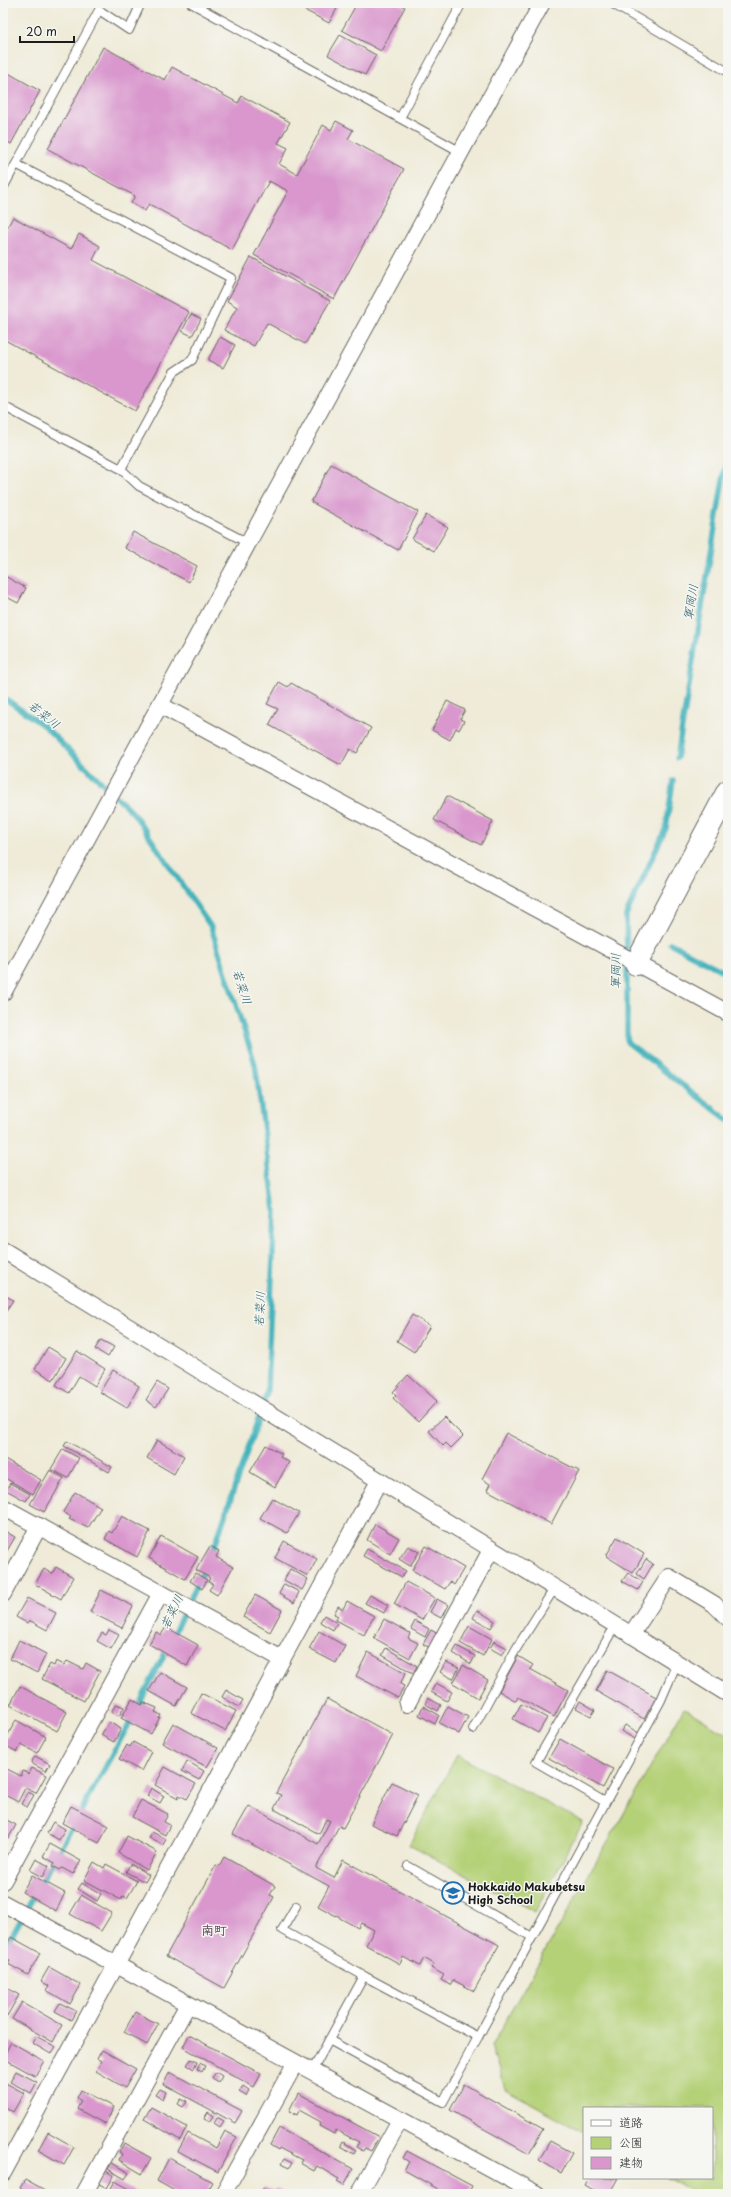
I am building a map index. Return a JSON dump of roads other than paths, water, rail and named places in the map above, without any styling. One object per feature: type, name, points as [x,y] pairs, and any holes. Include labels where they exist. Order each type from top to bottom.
[{"type":"street","points":[[3,993],[542,3]]},
{"type":"street","points":[[160,705],[728,1013]]},
{"type":"street","points":[[636,964],[728,791]]},
{"type":"street","points":[[3,1250],[554,1589],[728,1694]]},
{"type":"street","points":[[3,2173],[379,1481]]},
{"type":"street","points":[[3,1507],[282,1659]]},
{"type":"street","points":[[3,1594],[39,1526]]},
{"type":"street","points":[[407,1704],[491,1550]]},
{"type":"street","points":[[631,1635],[669,1577],[714,1604],[728,1618]]},
{"type":"street","points":[[3,1881],[161,1593]]},
{"type":"street","points":[[3,1903],[117,1964],[295,2064],[537,2194]]},
{"type":"street","points":[[84,2194],[188,2004]]},
{"type":"street","points":[[223,2194],[295,2064]]},
{"type":"street","points":[[359,2194],[400,2120]]},
{"type":"lane","points":[[3,188],[100,10],[129,30],[141,3]]},
{"type":"lane","points":[[191,3],[461,152]]},
{"type":"lane","points":[[400,118],[462,3]]},
{"type":"lane","points":[[611,3],[728,72]]},
{"type":"lane","points":[[16,164],[231,278],[192,360],[174,372],[121,469]]},
{"type":"lane","points":[[3,406],[121,469],[139,486],[248,543]]},
{"type":"lane","points":[[473,1729],[516,1649],[554,1589]]},
{"type":"lane","points":[[605,1802],[536,1762],[615,1626]]},
{"type":"lane","points":[[329,2040],[443,2102],[661,1700],[677,1663]]},
{"type":"lane","points":[[408,1866],[532,1937]]},
{"type":"lane","points":[[296,1906],[282,1930],[478,2037]]},
{"type":"lane","points":[[312,2073],[364,1976]]},
{"type":"waterway","name":"軍岡川","points":[[677,758],[728,449]]},
{"type":"waterway","name":"若菜川","points":[[3,697],[44,726],[134,814],[211,927],[255,1064],[275,1210],[267,1393],[212,1554]]},
{"type":"waterway","name":"軍岡川","points":[[627,956],[626,915],[666,828],[673,781]]},
{"type":"waterway","points":[[670,943],[728,974]]},
{"type":"waterway","name":"軍岡川","points":[[627,964],[627,1042],[728,1120]]},
{"type":"waterway","name":"若菜川","points":[[172,1637],[205,1567]]},
{"type":"waterway","name":"若菜川","points":[[137,1709],[168,1647]]},
{"type":"waterway","name":"若菜川","points":[[3,1952],[133,1717]]},
{"type":"place","name":"Hokkaido Makubetsu High School","points":[[453,1893]]},
{"type":"district","name":"南町","points":[[214,1930]]}]
